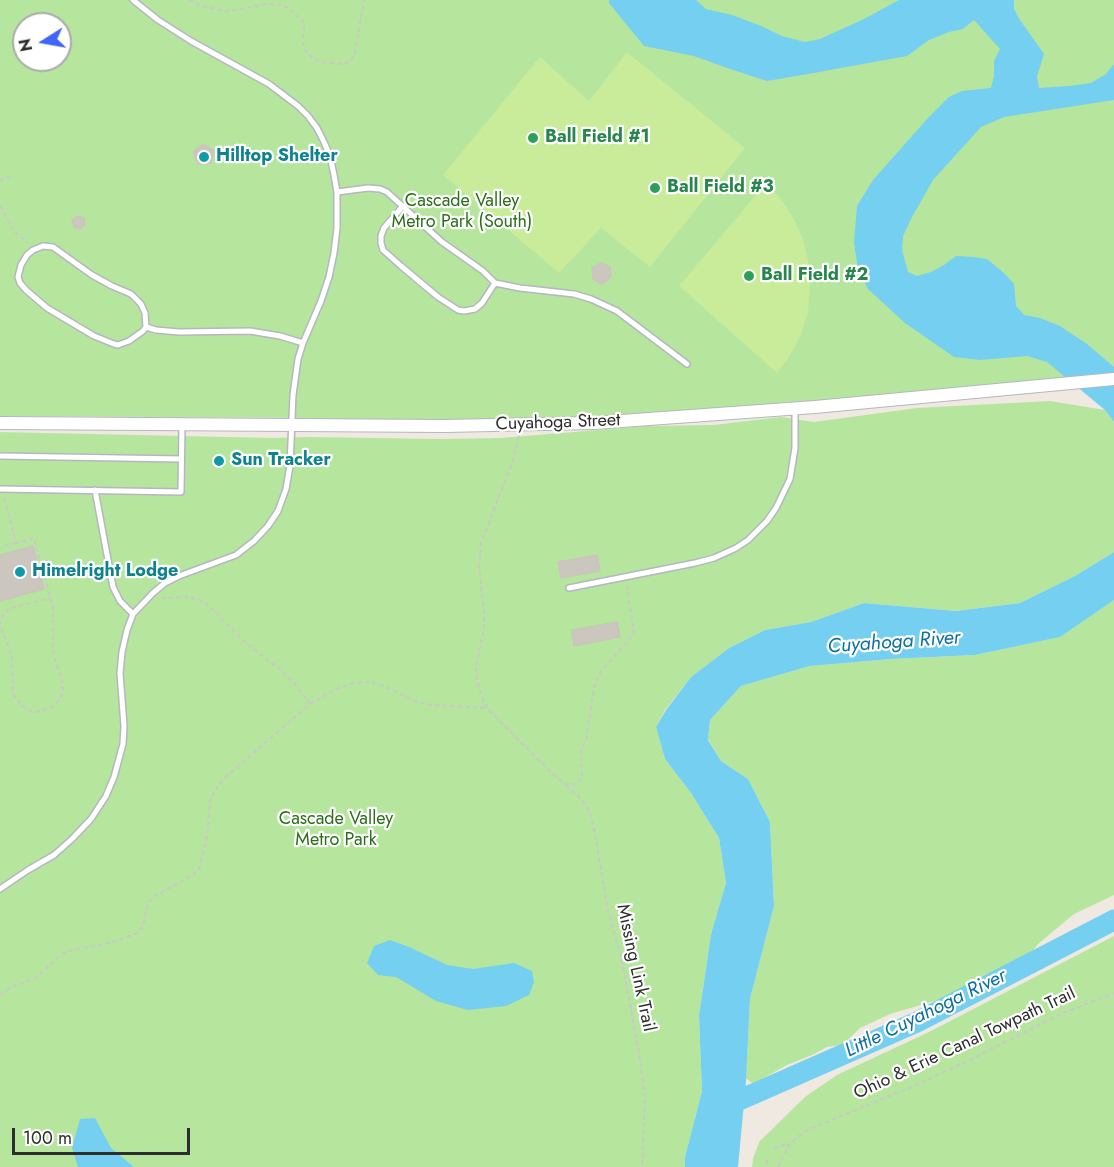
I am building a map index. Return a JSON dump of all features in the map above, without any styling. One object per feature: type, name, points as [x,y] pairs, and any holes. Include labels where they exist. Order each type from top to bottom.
[{"type":"street","name":"Cuyahoga Street","points":[[0,423],[444,426],[594,423],[1114,380]]},
{"type":"lane","points":[[0,889],[54,855],[91,819],[106,796],[123,744],[120,673],[122,652],[133,614],[165,583],[236,555],[254,542],[278,511],[286,489],[290,466],[295,376],[303,343],[329,277],[334,253],[337,192],[330,156],[317,128],[298,106],[269,84],[182,36],[133,0]]},
{"type":"lane","points":[[337,192],[368,188],[387,192],[442,242],[483,271],[495,283],[574,294],[591,299],[617,311],[687,364]]},
{"type":"lane","points":[[403,206],[384,228],[381,236],[383,250],[438,297],[458,310],[475,309],[482,303],[495,283]]},
{"type":"lane","points":[[43,246],[54,247],[93,275],[131,294],[141,304],[145,313],[146,327],[140,334],[118,345],[94,336],[47,308],[26,290],[18,277],[21,265],[33,250],[43,246]]},
{"type":"lane","points":[[146,327],[187,332],[250,331],[303,343]]},
{"type":"lane","points":[[569,588],[714,558],[748,540],[776,508],[790,479],[795,448],[795,408]]},
{"type":"lane","points":[[1,489],[181,492],[182,424]]},
{"type":"lane","points":[[0,456],[181,459]]},
{"type":"lane","points":[[94,490],[113,587],[120,601],[133,614]]},
{"type":"path","points":[[189,0],[225,11],[266,4],[290,8],[303,22],[304,50],[321,62],[337,64],[347,63],[355,53],[364,0]]},
{"type":"path","points":[[0,181],[7,177],[13,179]]},
{"type":"path","points":[[0,206],[14,231],[29,246]]},
{"type":"path","points":[[488,708],[481,695],[476,667],[484,628],[479,567],[481,543],[512,463],[522,425]]},
{"type":"path","points":[[1,489],[16,543]]},
{"type":"path","points":[[4,546],[34,538],[50,598],[54,615],[53,650],[63,690],[60,700],[52,707],[37,712],[21,705],[13,693],[12,657],[0,621],[11,608],[50,598]]},
{"type":"path","points":[[566,785],[576,784],[582,778],[581,751],[586,740],[594,688],[601,671],[634,632],[626,577]]},
{"type":"path","points":[[150,596],[187,597],[201,600],[247,644],[282,671],[295,684],[309,705]]},
{"type":"path","points":[[0,995],[10,988],[37,977],[62,954],[74,949],[110,943],[138,933],[143,925],[148,903],[155,896],[194,874],[200,867],[207,837],[210,801],[217,787],[309,705],[334,690],[353,683],[368,682],[382,685],[417,702],[431,705],[488,708]]},
{"type":"path","name":"Missing Link Trail","points":[[488,708],[581,799],[590,812],[608,911],[621,958],[640,1060],[645,1097],[642,1167]]},
{"type":"path","name":"Ohio & Erie Canal Towpath Trail","points":[[778,1167],[789,1144],[817,1124],[914,1086],[1063,1013],[1114,993]]},
{"type":"path","points":[[774,1148],[789,1144]]},
{"type":"path","points":[[767,1160],[768,1167]]},
{"type":"green space","name":"Cascade Valley Metro Park (South)","points":[[0,0],[1114,0],[1114,379],[723,414],[360,425],[309,418],[0,416]]},
{"type":"green space","points":[[627,52],[745,148],[650,267],[601,228],[559,273],[443,175],[540,57],[589,101]]},
{"type":"green space","name":"Ball Field #2","points":[[766,183],[793,217],[803,239],[809,265],[808,312],[800,337],[777,373],[679,286]]},
{"type":"green space","name":"Cascade Valley Metro Park","points":[[1050,401],[1105,410],[1114,422],[1114,552],[1075,576],[1020,603],[956,611],[864,603],[811,622],[765,630],[729,648],[691,677],[665,710],[656,727],[665,759],[691,793],[719,838],[726,883],[711,934],[699,1016],[702,1091],[685,1157],[685,1167],[0,1167],[0,432],[272,438],[501,438],[646,426],[714,425],[781,417],[814,422],[917,408]]},
{"type":"green space","points":[[1114,600],[1114,895],[1074,914],[1038,944],[1029,956],[980,977],[961,993],[890,1014],[860,1028],[842,1045],[827,1047],[753,1084],[746,1078],[750,999],[774,906],[770,822],[748,779],[721,761],[708,739],[710,720],[741,686],[810,666],[975,655],[1059,637]]},
{"type":"green space","points":[[1114,936],[1114,1167],[752,1167],[759,1142],[805,1097],[837,1075],[929,1032]]},
{"type":"water","points":[[609,0],[696,0],[706,9],[732,15],[782,36],[805,42],[820,39],[899,0],[1014,0],[1014,9],[1020,20],[1044,54],[1037,76],[1039,88],[1091,83],[1106,74],[1114,64],[1114,100],[1004,117],[981,127],[933,180],[903,236],[902,250],[908,272],[917,276],[931,272],[956,256],[987,259],[1014,284],[1016,306],[1024,315],[1040,318],[1060,326],[1087,344],[1114,367],[1114,422],[1105,410],[1047,362],[1027,356],[980,360],[954,357],[905,323],[868,289],[858,269],[854,243],[857,206],[873,180],[949,97],[962,91],[991,88],[994,61],[1000,49],[974,20],[963,29],[929,40],[907,56],[767,81],[694,56],[644,46],[609,3]]},
{"type":"water","name":"Cuyahoga River","points":[[1114,552],[1114,600],[1060,637],[975,655],[810,666],[741,686],[710,720],[708,740],[721,761],[748,779],[770,822],[774,906],[750,999],[746,1081],[738,1167],[685,1167],[685,1157],[702,1091],[699,1016],[711,934],[726,883],[719,838],[691,793],[665,759],[656,727],[666,710],[691,677],[729,648],[765,630],[811,622],[864,603],[956,611],[1020,603],[1075,576]]},
{"type":"water","points":[[390,940],[447,965],[473,969],[514,963],[532,971],[534,982],[529,995],[506,1006],[468,1010],[436,1001],[396,977],[378,975],[367,963],[374,946]]},
{"type":"water","points":[[95,1118],[111,1148],[134,1167],[78,1167],[72,1148],[80,1119]]},
{"type":"building","name":"Hilltop Shelter","points":[[203,144],[214,151],[211,163],[198,164],[193,152]]},
{"type":"building","points":[[78,216],[84,218],[85,225],[80,229],[74,227],[72,220]]},
{"type":"building","points":[[601,263],[610,267],[611,277],[602,284],[593,279],[592,268]]},
{"type":"building","name":"Himelright Lodge","points":[[33,546],[44,589],[0,601],[0,555]]},
{"type":"building","points":[[597,555],[600,571],[561,578],[558,562]]},
{"type":"building","points":[[617,622],[620,637],[574,646],[572,630]]},
{"type":"waterway","name":"Little Cuyahoga River","points":[[735,1102],[917,1022],[1114,920]]},
{"type":"place","name":"Ball Field #1","points":[[533,138]]},
{"type":"place","name":"Hilltop Shelter","points":[[204,157]]},
{"type":"place","name":"Ball Field #3","points":[[655,188]]},
{"type":"place","name":"Ball Field #2","points":[[749,276]]},
{"type":"place","name":"Sun Tracker","points":[[219,461]]},
{"type":"place","name":"Himelright Lodge","points":[[20,572]]}]
